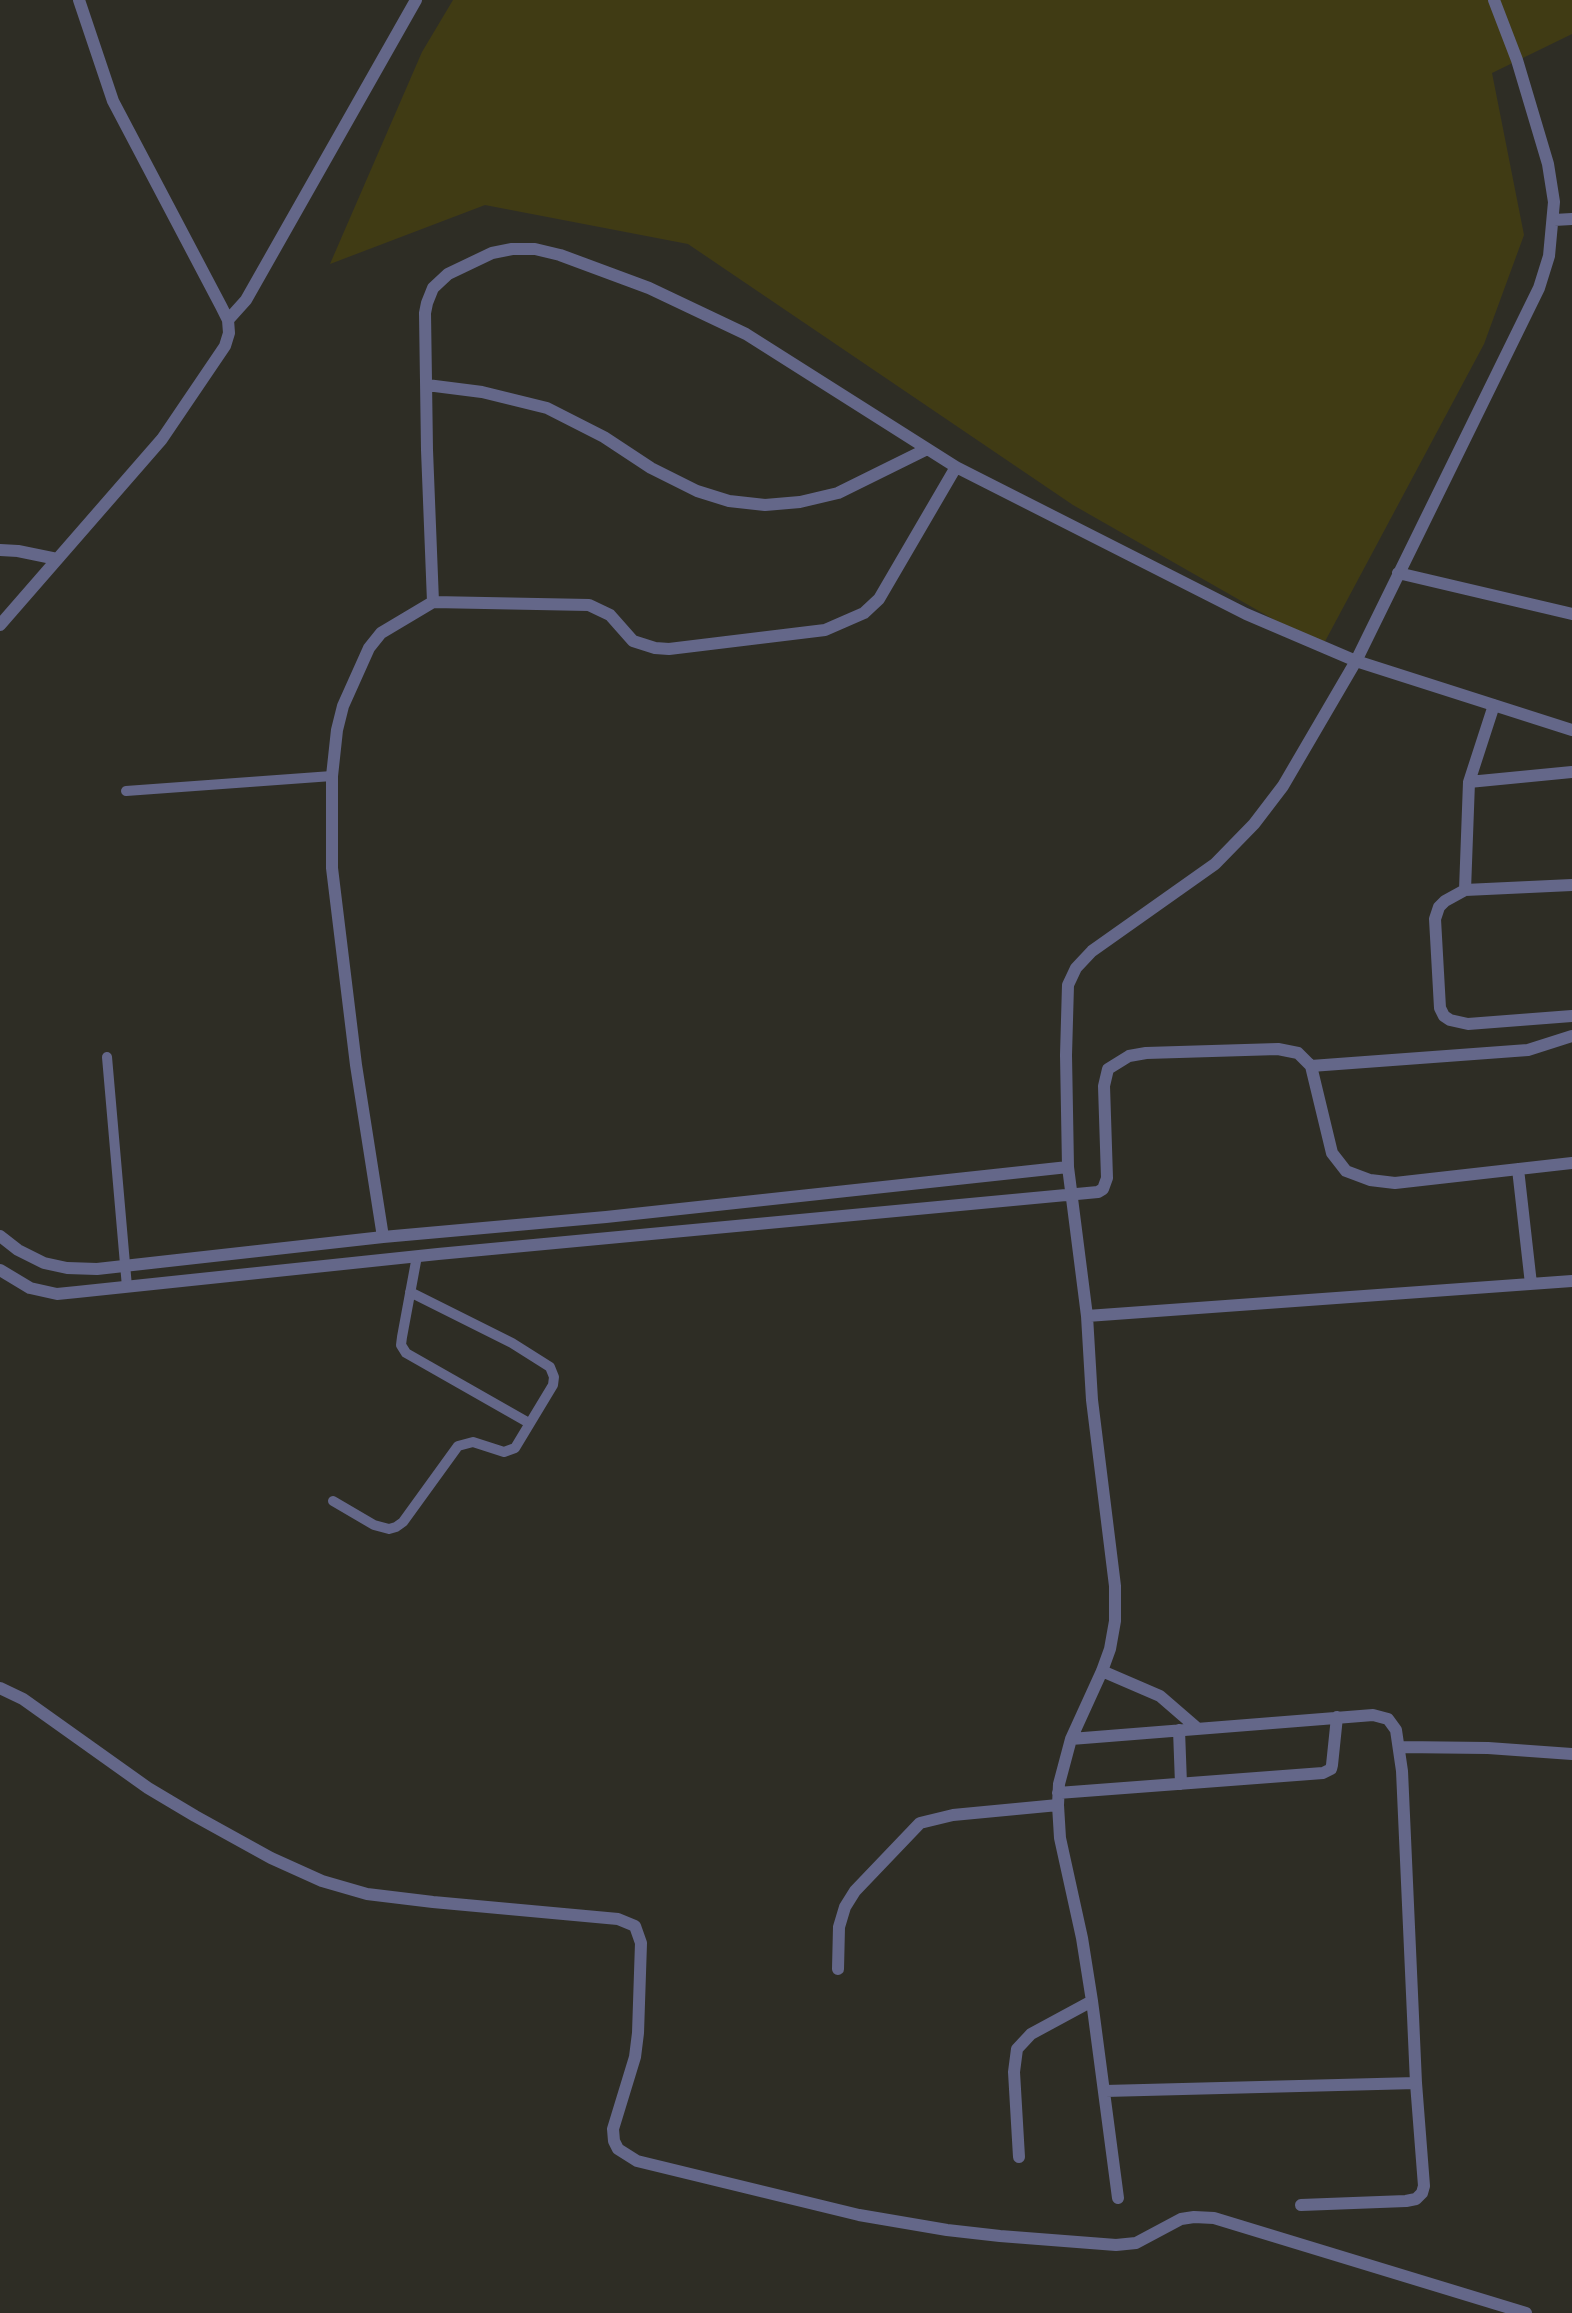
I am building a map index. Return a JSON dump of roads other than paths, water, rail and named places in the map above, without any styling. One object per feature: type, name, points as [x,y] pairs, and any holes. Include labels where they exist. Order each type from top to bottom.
[{"type":"street","points":[[0,625],[162,439],[226,346],[229,333],[228,320],[113,102],[79,0]]},
{"type":"street","points":[[228,320],[246,300],[416,0]]},
{"type":"street","points":[[1118,2198],[1105,2091],[1082,1938],[1060,1838],[1058,1799],[1062,1766],[1070,1739],[1102,1672],[1110,1649],[1115,1621],[1115,1586],[1092,1400],[1087,1316],[1068,1167],[1066,1055],[1068,985],[1072,974],[1092,951],[1214,864],[1254,824],[1283,786],[1356,661],[1539,288],[1549,256],[1554,220],[1554,202],[1548,164],[1517,60],[1494,0]]},
{"type":"street","points":[[1554,220],[1572,219]]},
{"type":"street","points":[[433,602],[425,313],[432,288],[448,274],[492,252],[512,249],[535,249],[560,255],[648,288],[746,334],[830,385],[926,450],[956,467],[1246,614],[1356,661],[1572,730]]},
{"type":"street","points":[[427,385],[482,392],[547,408],[604,437],[651,468],[698,490],[729,501],[765,505],[800,502],[838,493],[926,450]]},
{"type":"street","points":[[383,1237],[339,936],[332,868],[332,776],[337,730],[343,706],[369,648],[381,633],[433,602],[578,603],[589,605],[610,615],[634,641],[655,648],[669,649],[825,630],[864,613],[879,599],[956,467]]},
{"type":"street","points":[[0,550],[18,551],[57,559]]},
{"type":"street","points":[[1398,573],[1572,614]]},
{"type":"street","points":[[1465,890],[1469,782],[1494,705]]},
{"type":"street","points":[[1469,782],[1572,772]]},
{"type":"street","points":[[1572,885],[1465,890],[1445,901],[1439,907],[1434,919],[1440,1008],[1444,1016],[1450,1020],[1468,1024],[1572,1016]]},
{"type":"street","points":[[1311,1066],[1528,1050],[1572,1036]]},
{"type":"street","points":[[0,1270],[30,1288],[57,1294],[417,1256],[1098,1192],[1106,1185],[1104,1086],[1108,1069],[1129,1056],[1146,1053],[1278,1049],[1298,1054],[1311,1066],[1332,1153],[1346,1171],[1370,1180],[1395,1183],[1572,1163]]},
{"type":"street","points":[[0,1236],[18,1250],[44,1263],[68,1268],[97,1269],[383,1237],[606,1217],[1068,1167]]},
{"type":"street","points":[[1518,1169],[1532,1284]]},
{"type":"street","points":[[358,1240],[362,1263]]},
{"type":"street","points":[[1087,1316],[1572,1281]]},
{"type":"street","points":[[1102,1672],[1160,1696],[1197,1728]]},
{"type":"street","points":[[0,1688],[37,1708],[156,1793],[271,1858],[322,1881],[367,1894],[432,1902],[618,1918],[635,1926],[641,1943],[638,2033],[635,2058],[613,2128],[614,2142],[618,2149],[636,2161],[859,2215],[948,2230],[1000,2236],[1126,2245],[1181,2220],[1194,2217],[1214,2218],[1526,2313]]},
{"type":"street","points":[[1070,1739],[1373,1715],[1388,1719],[1396,1730],[1400,1747],[1416,2083],[1424,2179],[1422,2193],[1416,2198],[1406,2201],[1301,2205]]},
{"type":"street","points":[[838,1969],[839,1927],[845,1907],[855,1891],[920,1823],[953,1815],[1058,1799],[1181,1784],[1327,1772],[1331,1769],[1334,1760],[1337,1717]]},
{"type":"street","points":[[1179,1730],[1181,1784]]},
{"type":"street","points":[[1400,1747],[1488,1748],[1572,1754]]},
{"type":"street","points":[[1018,2158],[1014,2072],[1017,2049],[1031,2034],[1092,2001]]},
{"type":"street","points":[[1105,2091],[1416,2083]]},
{"type":"lane","points":[[126,791],[332,776]]},
{"type":"lane","points":[[107,1057],[127,1287]]},
{"type":"lane","points":[[417,1256],[401,1345],[406,1353],[529,1423]]},
{"type":"lane","points":[[333,1502],[374,1525],[389,1529],[396,1527],[403,1522],[458,1446],[473,1442],[500,1452],[510,1451],[515,1448],[553,1385],[554,1377],[550,1368],[512,1343],[410,1292]]}]
